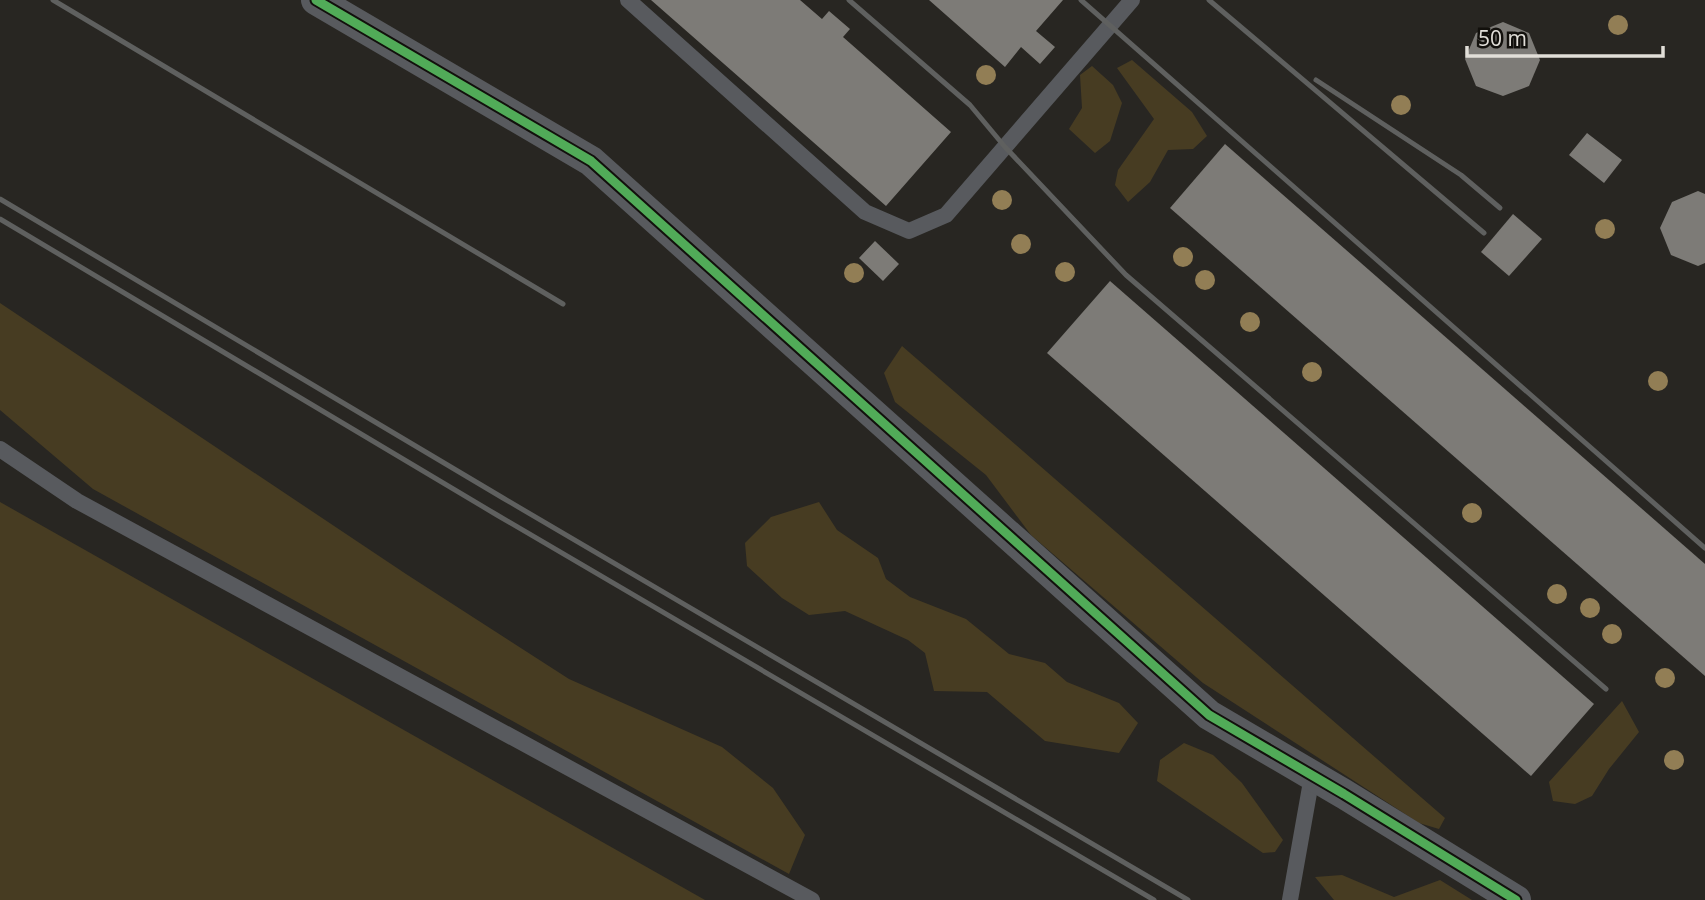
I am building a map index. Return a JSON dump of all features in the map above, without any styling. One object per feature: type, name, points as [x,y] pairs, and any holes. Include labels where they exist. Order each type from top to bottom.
[{"type":"street","points":[[316,0],[591,161],[1209,715],[1516,900]]},
{"type":"lane","points":[[628,0],[865,212],[909,231],[946,215],[1132,0]]},
{"type":"lane","points":[[0,449],[77,501],[812,900]]},
{"type":"lane","points":[[1290,900],[1312,776]]},
{"type":"shaded area","points":[[1132,60],[1192,112],[1207,136],[1193,149],[1168,150],[1150,182],[1128,202],[1115,185],[1118,170],[1154,119],[1117,68]]},
{"type":"shaded area","points":[[1092,66],[1113,85],[1122,103],[1110,141],[1095,153],[1069,129],[1082,108],[1080,75]]},
{"type":"shaded area","points":[[0,303],[406,574],[569,679],[722,747],[773,788],[805,835],[789,874],[93,489],[0,410]]},
{"type":"shaded area","points":[[902,346],[1445,818],[1439,829],[1419,823],[1203,683],[1031,535],[986,475],[895,402],[884,373]]},
{"type":"shaded area","points":[[0,502],[705,900],[0,900]]},
{"type":"shaded area","points":[[819,502],[837,530],[878,558],[886,579],[910,597],[966,619],[1009,654],[1045,663],[1067,682],[1119,703],[1138,723],[1119,753],[1045,741],[987,692],[934,691],[925,653],[908,640],[845,611],[809,615],[782,598],[747,566],[745,543],[771,517]]},
{"type":"shaded area","points":[[1622,701],[1639,732],[1609,769],[1592,796],[1575,804],[1553,801],[1549,782]]},
{"type":"shaded area","points":[[1184,743],[1213,755],[1242,783],[1283,840],[1275,852],[1263,853],[1157,781],[1160,760]]},
{"type":"shaded area","points":[[1342,875],[1394,897],[1440,880],[1472,900],[1334,900],[1315,877]]},
{"type":"building","points":[[651,0],[800,0],[822,19],[829,11],[850,29],[843,37],[951,132],[886,206]]},
{"type":"building","points":[[929,0],[1063,0],[1036,31],[1055,47],[1040,64],[1021,47],[1005,67]]},
{"type":"building","points":[[1503,22],[1529,33],[1540,60],[1529,86],[1503,96],[1476,86],[1465,59],[1476,33]]},
{"type":"building","points":[[1587,133],[1622,160],[1604,183],[1569,155]]},
{"type":"building","points":[[1225,144],[1705,564],[1705,676],[1170,208]]},
{"type":"building","points":[[1698,191],[1705,194],[1705,263],[1698,266],[1671,255],[1660,228],[1672,202]]},
{"type":"building","points":[[1513,214],[1542,239],[1509,276],[1481,252]]},
{"type":"building","points":[[875,241],[899,264],[883,281],[859,258]]},
{"type":"building","points":[[1110,281],[1594,704],[1531,776],[1047,353]]},
{"type":"railway","points":[[53,0],[563,304]]},
{"type":"railway","points":[[849,0],[970,105],[1005,147],[1126,275],[1606,689]]},
{"type":"railway","points":[[1081,0],[1705,548]]},
{"type":"railway","points":[[1209,0],[1484,233]]},
{"type":"railway","points":[[1316,80],[1461,175],[1500,208]]},
{"type":"railway","points":[[0,199],[1188,900]]},
{"type":"railway","points":[[0,219],[497,515],[1154,900]]},
{"type":"cycle path","points":[[316,0],[591,161],[1209,715],[1516,900]]}]
